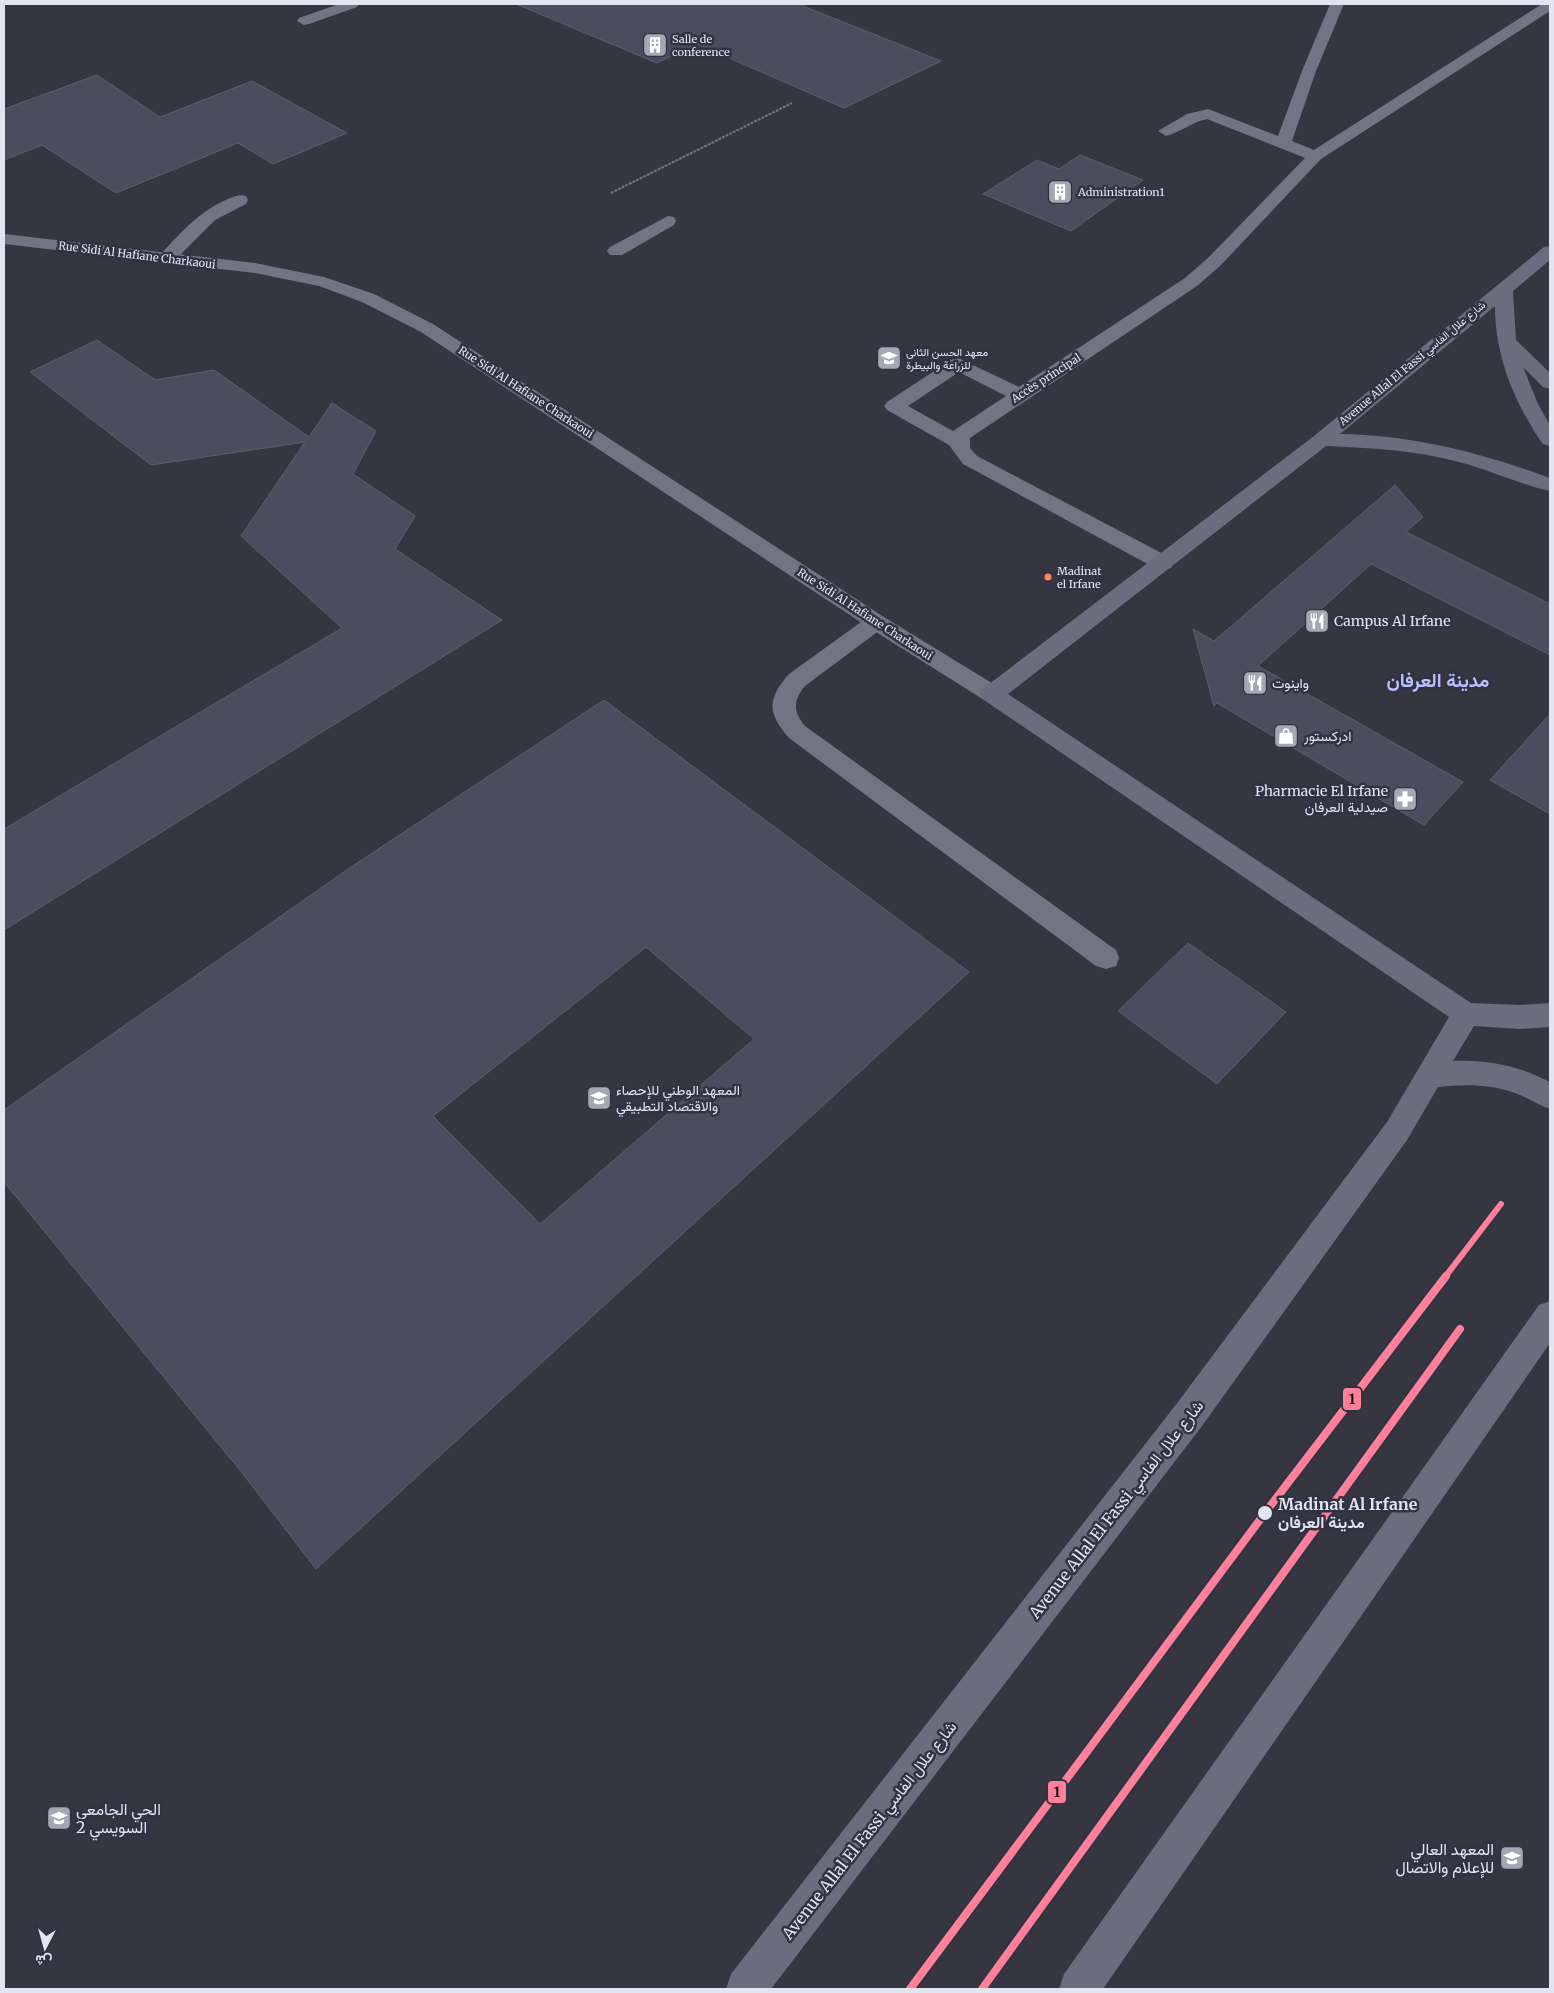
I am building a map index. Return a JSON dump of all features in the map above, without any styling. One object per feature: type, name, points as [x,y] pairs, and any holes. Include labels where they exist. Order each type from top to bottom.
[{"type":"street","points":[[304,21],[352,4]]},
{"type":"street","points":[[1284,142],[1309,71],[1337,4]]},
{"type":"street","name":"Accès principal","points":[[958,442],[961,434],[1191,282],[1214,262],[1315,156],[1550,5]]},
{"type":"street","points":[[1166,131],[1192,117],[1208,114],[1284,142],[1315,156]]},
{"type":"street","points":[[167,258],[203,219],[225,204],[240,200]]},
{"type":"street","points":[[616,251],[668,221]]},
{"type":"street","name":"Rue Sidi Al Hafiane Charkaoui","points":[[4,239],[255,268],[324,282],[368,298],[427,328],[876,622],[992,694]]},
{"type":"street","name":"Avenue Allal El Fassi شارع علال الفاسي","points":[[992,694],[1321,440],[1504,287],[1550,251]]},
{"type":"street","name":"Avenue Allal El Fassi شارع علال الفاسي","points":[[1504,287],[1502,312],[1505,340],[1517,380],[1538,424],[1550,440]]},
{"type":"street","points":[[1505,340],[1550,383]]},
{"type":"street","points":[[1019,396],[958,364],[894,406],[958,442],[960,450],[970,460],[1163,563]]},
{"type":"street","points":[[1321,440],[1379,442],[1440,451],[1500,466],[1550,485]]},
{"type":"street","points":[[876,622],[797,680],[788,689],[783,700],[783,711],[788,723],[1106,958]]},
{"type":"street","points":[[992,694],[1466,1014],[1520,1018],[1550,1015]]},
{"type":"street","name":"Avenue Allal El Fassi شارع علال الفاسي","points":[[746,1989],[1190,1414],[1397,1131],[1466,1014]]},
{"type":"street","points":[[1429,1076],[1462,1071],[1496,1074],[1531,1085],[1550,1096]]},
{"type":"street","points":[[1079,1989],[1550,1316]]},
{"type":"path","points":[[611,193],[792,103]]},
{"type":"building","points":[[516,4],[798,4],[941,61],[844,108],[697,44],[657,63]]},
{"type":"building","points":[[97,75],[160,117],[252,81],[347,133],[273,164],[238,143],[116,193],[42,145],[4,160],[4,109]]},
{"type":"building","name":"Administration1","points":[[1080,155],[1143,180],[1071,231],[983,194],[1037,160],[1059,169]]},
{"type":"building","points":[[97,340],[155,380],[214,370],[309,437],[332,403],[376,431],[353,474],[415,516],[395,549],[502,620],[4,930],[4,829],[342,628],[241,536],[305,442],[151,465],[30,372]]},
{"type":"building","points":[[1395,485],[1423,517],[1406,532],[1550,604],[1550,655],[1371,564],[1258,666],[1463,782],[1424,825],[1217,703],[1214,706],[1193,629],[1214,641]]},
{"type":"building","points":[[604,700],[969,972],[316,1569],[243,1474],[4,1182],[4,1110],[351,867]],"holes":[[[646,947],[754,1039],[540,1224],[433,1116]]]},
{"type":"building","points":[[1550,714],[1550,814],[1490,780]]},
{"type":"building","points":[[1188,943],[1286,1012],[1217,1084],[1118,1011]]},
{"type":"transit line","name":"1","points":[[910,1989],[1265,1513],[1501,1204]]},
{"type":"transit line","name":"1","points":[[982,1989],[1460,1329]]},
{"type":"place","name":"Salle de conference","points":[[655,45]]},
{"type":"place","name":"Administration1","points":[[1060,192]]},
{"type":"place","name":"معهد الحسن الثاني للزراعة والبيطرة","points":[[889,358]]},
{"type":"place","name":"Madinat el Irfane","points":[[1048,577]]},
{"type":"place","name":"Campus Al Irfane","points":[[1317,621]]},
{"type":"place","name":"واينوت","points":[[1255,683]]},
{"type":"place","name":"ادركستور","points":[[1286,736]]},
{"type":"place","name":"Pharmacie El Irfane صيدلية العرفان","points":[[1405,799]]},
{"type":"place","name":"المعهد الوطني للإحصاء والاقتصاد التطبيقي","points":[[599,1098]]},
{"type":"place","name":"Madinat Al Irfane مدينة العرفان","points":[[1265,1513]]},
{"type":"place","name":"الحي الجامعي السويسي 2","points":[[59,1818]]},
{"type":"place","name":"المعهد العالي للإعلام والاتصال","points":[[1512,1858]]},
{"type":"district","name":"مدينة العرفان","points":[[1438,680]]}]
